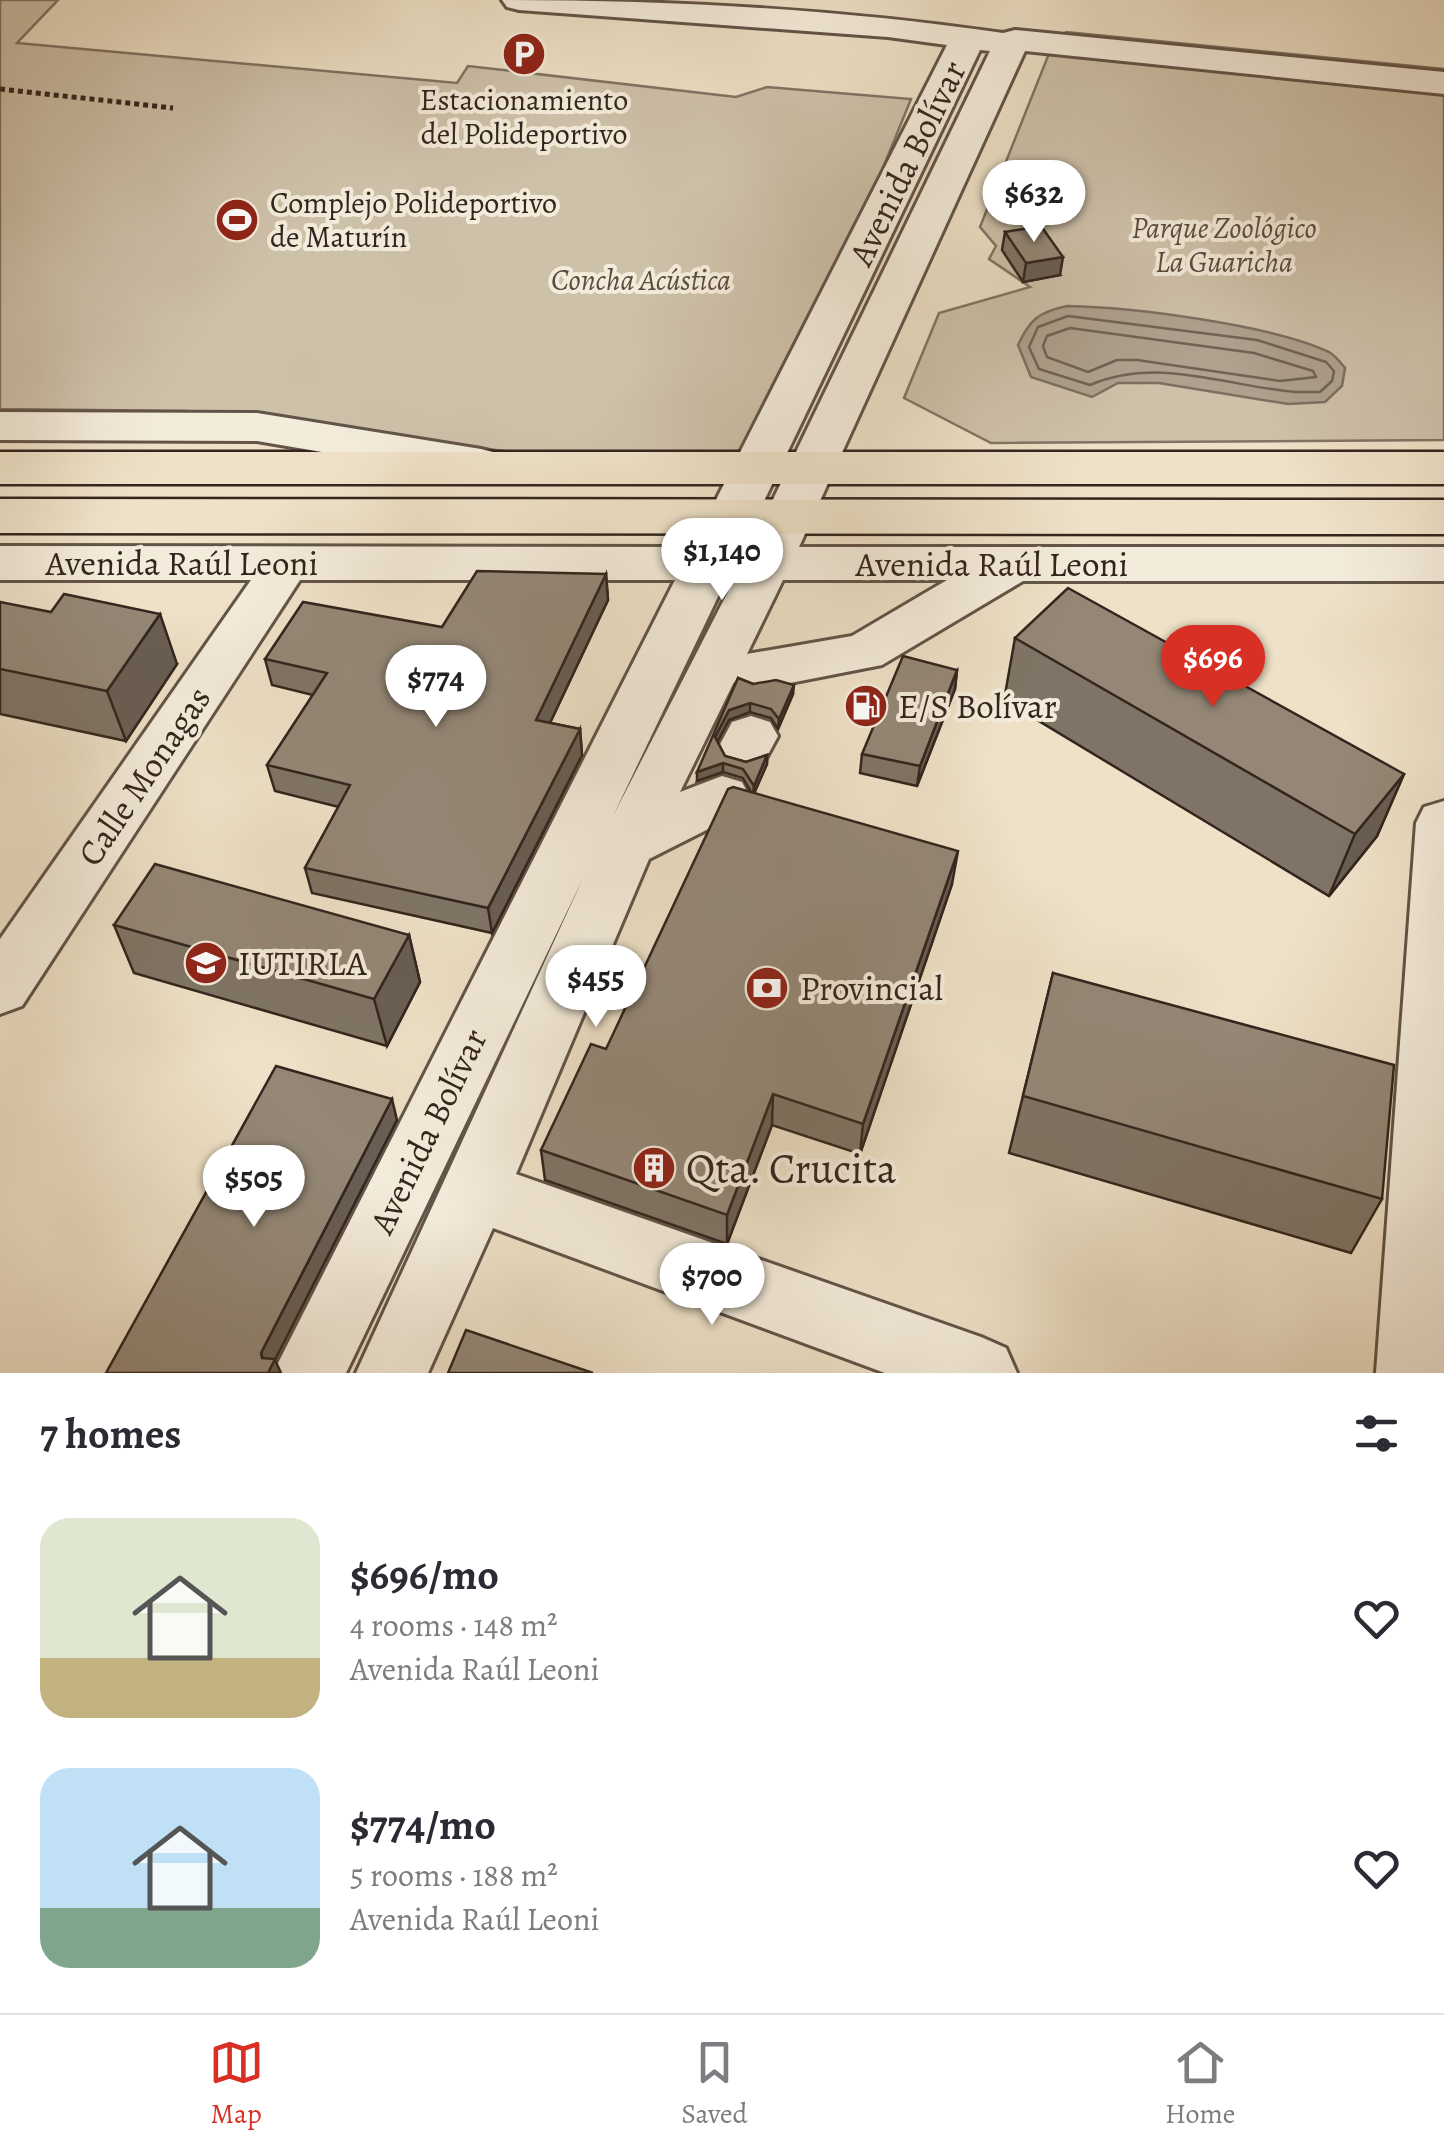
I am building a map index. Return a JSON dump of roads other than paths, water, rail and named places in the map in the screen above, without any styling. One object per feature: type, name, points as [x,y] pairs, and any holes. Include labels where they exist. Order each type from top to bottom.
[{"type":"highway","name":"Avenida Raúl Leoni","points":[[0,468],[502,468],[762,516],[1444,468]]},
{"type":"highway","name":"Avenida Raúl Leoni","points":[[0,516],[1444,516]]},
{"type":"street","points":[[519,0],[888,27],[968,38]]},
{"type":"street","name":"Avenida Bolívar","points":[[308,1373],[762,516],[1012,44],[968,38],[762,516],[749,698],[627,844],[392,1373]]},
{"type":"street","points":[[1015,40],[1444,83]]},
{"type":"street","name":"Avenida Raúl Leoni","points":[[0,426],[257,427],[502,468]]},
{"type":"street","name":"Avenida Raúl Leoni","points":[[0,563],[274,582],[762,516],[1012,565],[1444,564]]},
{"type":"street","points":[[749,698],[864,652],[1012,565]]},
{"type":"street","points":[[274,582],[323,608]]},
{"type":"street","name":"Calle Monagas","points":[[0,988],[274,582]]},
{"type":"street","points":[[627,844],[722,798]]},
{"type":"street","points":[[1412,1373],[1444,822]]},
{"type":"street","points":[[476,1191],[982,1373]]},
{"type":"water","points":[[1067,306],[1201,319],[1304,342],[1340,361],[1345,368],[1342,386],[1325,402],[1288,404],[1159,383],[1118,383],[1092,397],[1031,377],[1018,345],[1036,318]]},
{"type":"place","name":"Estacionamiento del Polideportivo","points":[[524,54]]},
{"type":"place","name":"Complejo Polideportivo de Maturín","points":[[237,220]]},
{"type":"place","name":"E/S Bolívar","points":[[866,706]]},
{"type":"place","name":"IUTIRLA","points":[[206,963]]},
{"type":"place","name":"Provincial","points":[[767,988]]},
{"type":"place","name":"Qta. Crucita","points":[[654,1168]]},
{"type":"park label","name":"Parque Zoológico La Guaricha","points":[[1224,245]]},
{"type":"park label","name":"Concha Acústica","points":[[641,280]]}]
